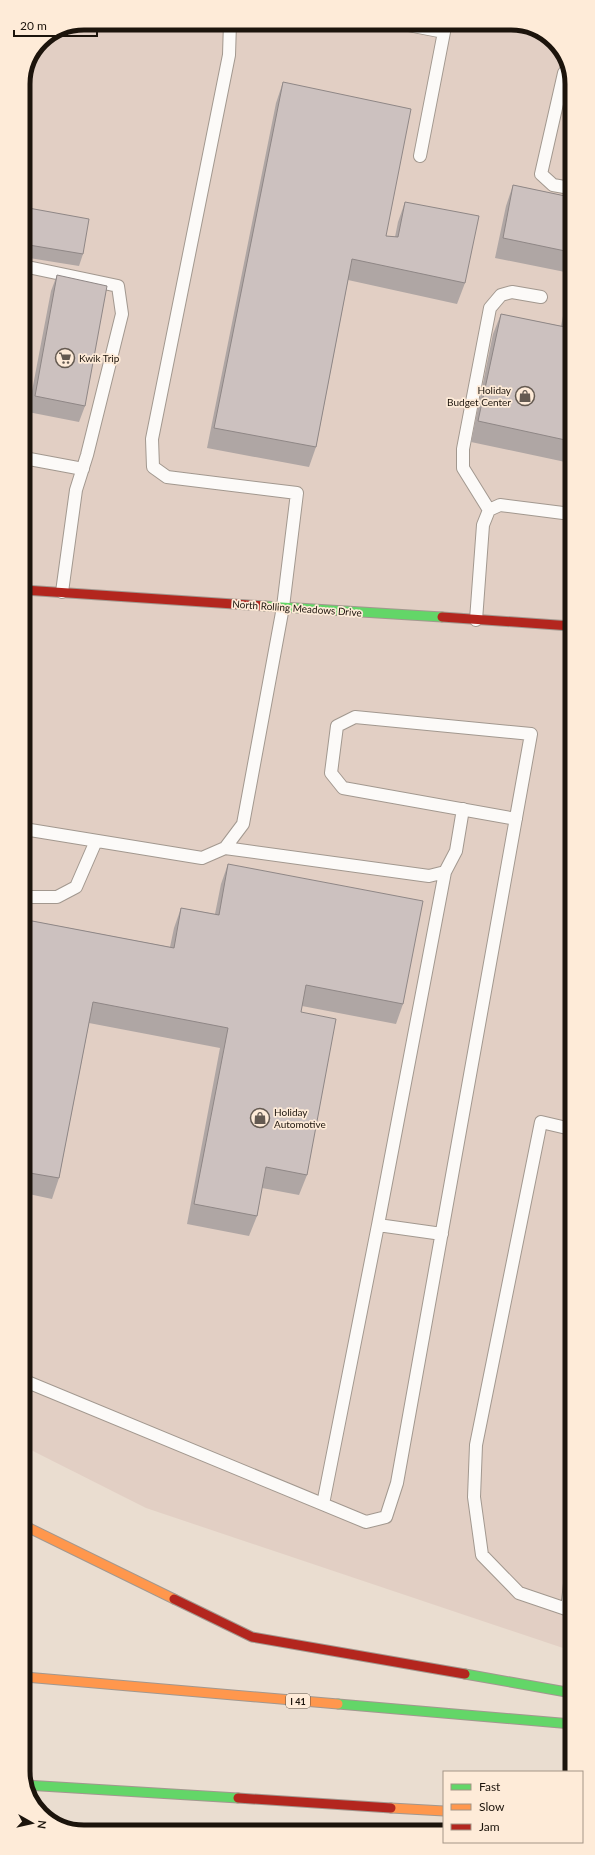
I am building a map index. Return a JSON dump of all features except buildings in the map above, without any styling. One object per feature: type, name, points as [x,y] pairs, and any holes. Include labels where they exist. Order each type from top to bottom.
[{"type":"main road","name":"North Rolling Meadows Drive","points":[[30,590],[565,626]]},
{"type":"main road","points":[[30,1528],[252,1637],[565,1692]]},
{"type":"main road","name":"I 41","points":[[30,1677],[565,1723]]},
{"type":"main road","points":[[32,1784],[443,1811]]},
{"type":"lane","points":[[30,830],[202,858],[225,848],[243,824],[283,607],[297,492],[167,477],[153,467],[152,439],[229,55],[230,30]]},
{"type":"lane","points":[[420,156],[444,32],[434,30]]},
{"type":"lane","points":[[564,73],[541,174],[553,185],[565,187]]},
{"type":"lane","points":[[30,267],[118,286],[122,314],[83,469],[76,490],[62,592]]},
{"type":"lane","points":[[489,510],[463,468],[463,449],[490,308],[501,295],[512,292],[541,297]]},
{"type":"lane","points":[[30,459],[83,469]]},
{"type":"lane","points":[[476,620],[483,525],[489,510],[500,505],[565,513]]},
{"type":"lane","points":[[30,1383],[366,1522],[386,1517],[397,1483],[442,1234],[516,819],[531,734],[355,717],[337,726],[331,773],[343,788],[516,819]]},
{"type":"lane","points":[[323,1504],[445,872],[456,851],[463,809]]},
{"type":"lane","points":[[30,897],[57,897],[76,887],[96,841]]},
{"type":"lane","points":[[225,848],[429,876],[445,872]]},
{"type":"lane","points":[[565,1128],[541,1122],[476,1445],[474,1496],[482,1555],[519,1593],[565,1608]]},
{"type":"lane","points":[[378,1225],[442,1234]]},
{"type":"shaded area","points":[[84,30],[515,30],[525,32],[541,39],[552,48],[561,63],[565,77],[565,1649],[146,1508],[30,1450],[31,73],[39,54],[54,39],[73,31]]},
{"type":"traffic: fast","points":[[265,606],[442,617]]},
{"type":"traffic: fast","points":[[465,1674],[565,1692]]},
{"type":"traffic: fast","points":[[338,1704],[565,1723]]},
{"type":"traffic: fast","points":[[32,1785],[238,1798]]},
{"type":"traffic: slow","points":[[30,1528],[174,1599]]},
{"type":"traffic: slow","points":[[30,1677],[338,1704]]},
{"type":"traffic: slow","points":[[391,1808],[443,1811]]},
{"type":"traffic: jam","points":[[30,590],[265,606]]},
{"type":"traffic: jam","points":[[442,617],[565,626]]},
{"type":"traffic: jam","points":[[174,1599],[252,1637],[465,1674]]},
{"type":"traffic: jam","points":[[238,1798],[391,1808]]},
{"type":"place","name":"Kwik Trip","points":[[65,358]]},
{"type":"place","name":"Holiday Budget Center","points":[[525,396]]},
{"type":"place","name":"Holiday Automotive","points":[[260,1118]]}]
